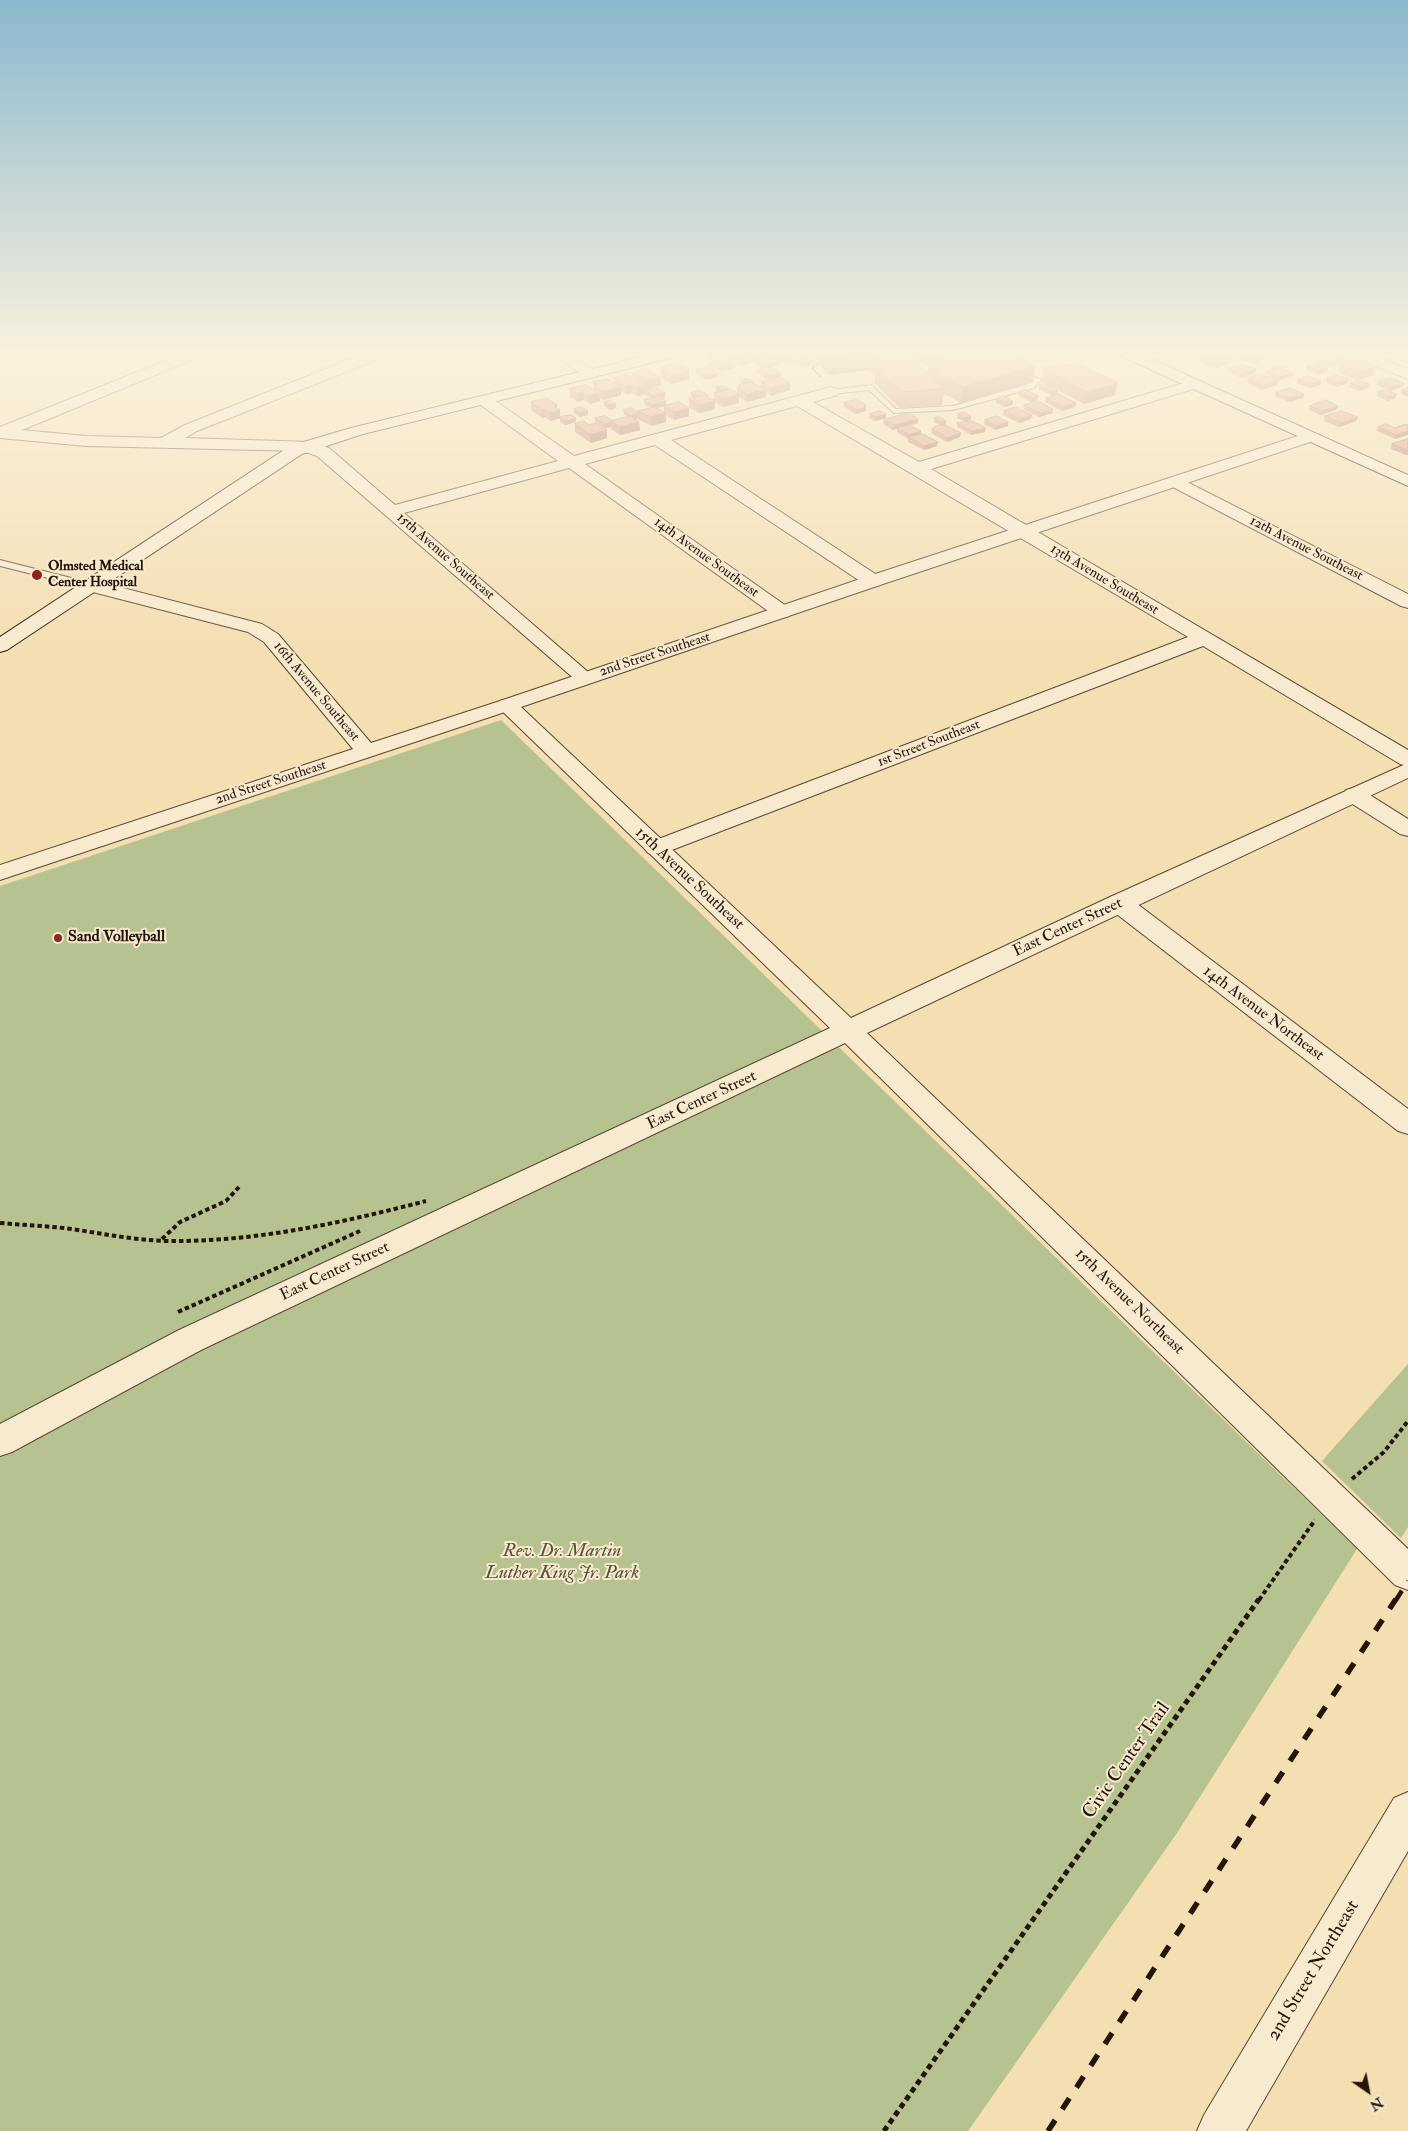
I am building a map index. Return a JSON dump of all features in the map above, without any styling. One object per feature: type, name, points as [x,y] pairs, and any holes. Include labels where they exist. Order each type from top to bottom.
[{"type":"street","points":[[0,646],[274,463],[291,453]]},
{"type":"street","name":"15th Avenue Southeast","points":[[325,453],[585,678]]},
{"type":"street","name":"14th Avenue Southeast","points":[[560,453],[782,612]]},
{"type":"street","points":[[391,511],[604,453]]},
{"type":"street","points":[[680,453],[873,581]]},
{"type":"street","name":"13th Avenue Southeast","points":[[892,453],[1408,760]]},
{"type":"street","points":[[917,468],[965,453]]},
{"type":"street","name":"2nd Street Southeast","points":[[0,873],[507,706],[873,581],[1260,453]]},
{"type":"street","points":[[1348,453],[1408,481]]},
{"type":"street","name":"12th Avenue Southeast","points":[[1177,482],[1408,602]]},
{"type":"street","name":"16th Avenue Southeast","points":[[92,586],[255,628],[270,638],[367,752]]},
{"type":"street","name":"1st Street Southeast","points":[[656,848],[1202,639]]},
{"type":"street","name":"15th Avenue Southeast","points":[[507,706],[850,1032]]},
{"type":"street","name":"East Center Street","points":[[0,1441],[190,1340],[1408,770]]},
{"type":"street","points":[[1354,795],[1408,829]]},
{"type":"street","name":"14th Avenue Northeast","points":[[1119,904],[1408,1124]]},
{"type":"street","name":"15th Avenue Northeast","points":[[850,1032],[1408,1573]]},
{"type":"street","name":"2nd Street Northeast","points":[[1220,2131],[1408,1812]]},
{"type":"lane","points":[[0,563],[92,586]]},
{"type":"path","points":[[162,1240],[180,1222],[226,1201],[239,1187]]},
{"type":"path","points":[[0,1223],[71,1229],[128,1239],[210,1240],[285,1233],[350,1221],[429,1200],[402,1212]]},
{"type":"path","points":[[178,1312],[366,1228]]},
{"type":"path","name":"Civic Center Trail","points":[[884,2131],[1331,1498],[1384,1452],[1408,1421]]},
{"type":"green space","name":"Rev. Dr. Martin Luther King Jr. Park","points":[[501,720],[1357,1549],[1177,1833],[968,2131],[0,2131],[0,886]]},
{"type":"green space","points":[[1408,1364],[1408,1527],[1401,1538],[1322,1461]]},
{"type":"railway","points":[[1396,1600],[1408,1581]]},
{"type":"railway","points":[[1048,2131],[1396,1599]]},
{"type":"place","name":"Olmsted Medical Center Hospital","points":[[37,575]]},
{"type":"place","name":"Sand Volleyball","points":[[58,938]]}]
